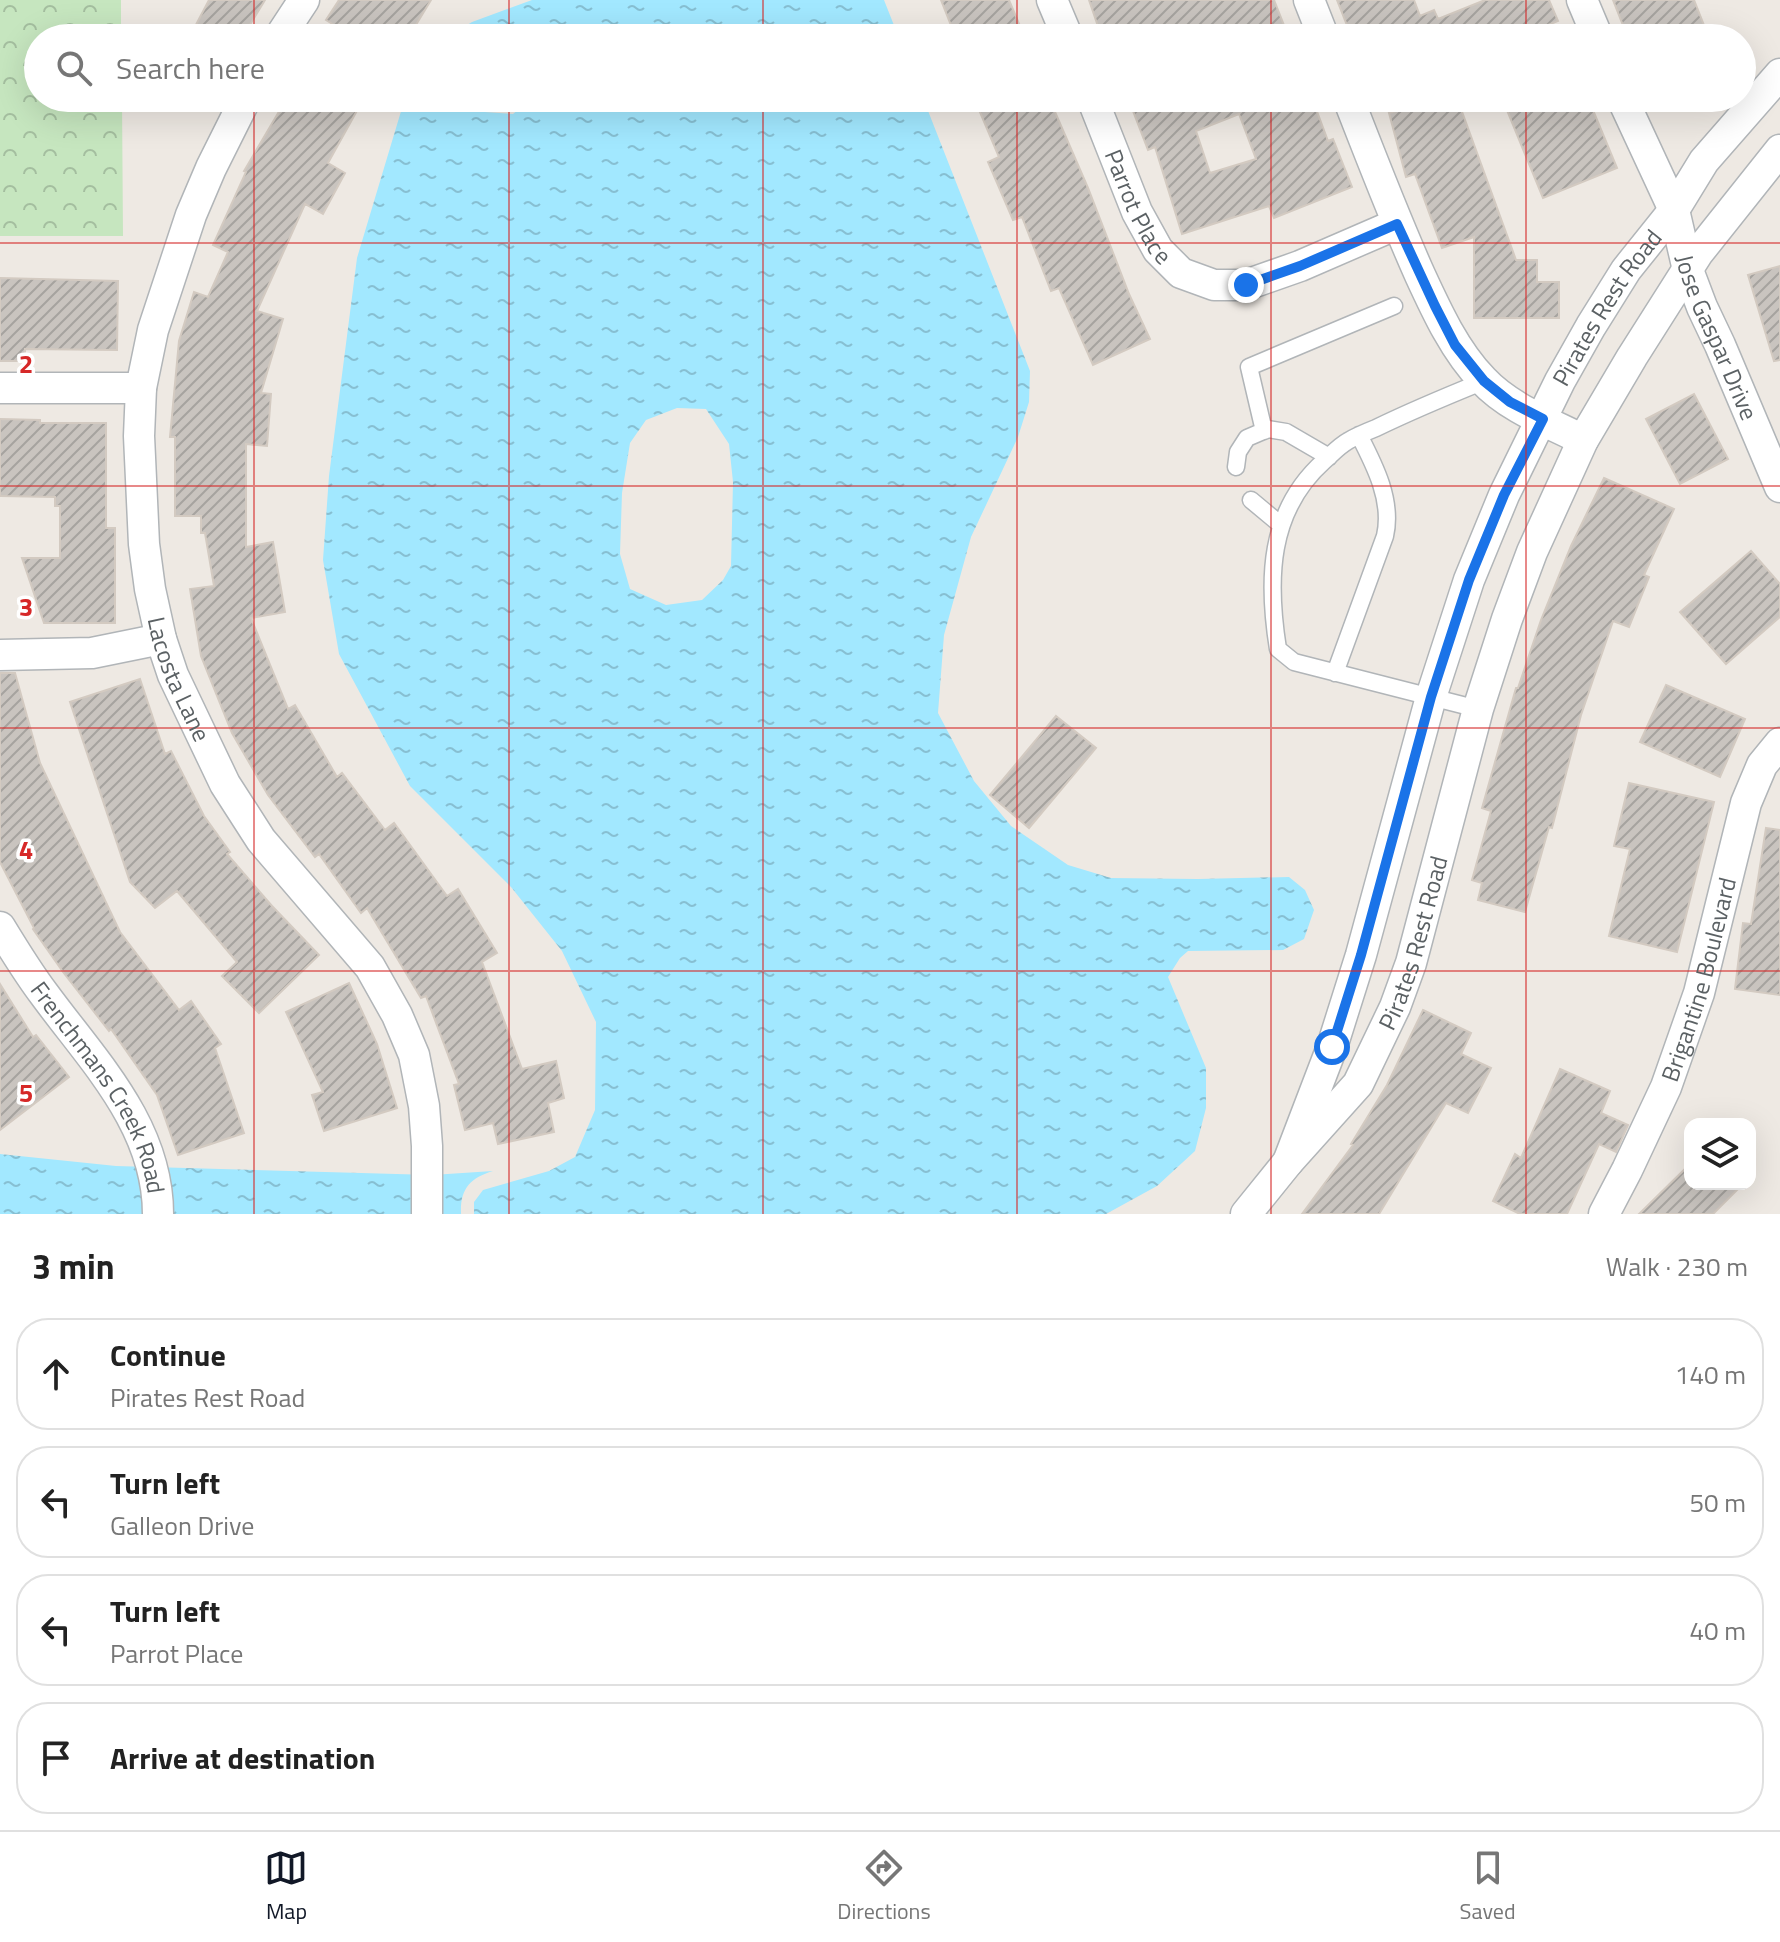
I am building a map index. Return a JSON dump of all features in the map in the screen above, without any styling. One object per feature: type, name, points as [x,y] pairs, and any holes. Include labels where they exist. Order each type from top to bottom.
[{"type":"street","points":[[288,24],[304,0]]},
{"type":"street","points":[[1052,0],[1062,24]]},
{"type":"street","points":[[1309,0],[1318,24]]},
{"type":"street","points":[[1582,0],[1592,24]]},
{"type":"street","name":"Pirates Rest Road","points":[[1756,101],[1780,74]]},
{"type":"street","name":"Lacosta Lane","points":[[239,112],[191,215],[153,330],[141,388],[139,436],[144,544],[150,589],[161,639],[178,688],[225,784],[261,840],[370,967],[397,1015],[414,1055],[424,1106],[427,1214]]},
{"type":"street","name":"Parrot Place","points":[[1098,112],[1137,212],[1158,250],[1181,273],[1214,285],[1246,285],[1300,266],[1397,224]]},
{"type":"street","points":[[1353,112],[1397,224],[1455,345],[1484,381],[1510,402],[1583,440]]},
{"type":"street","name":"Jose Gaspar Drive","points":[[1628,112],[1674,210],[1688,270],[1702,307],[1780,487]]},
{"type":"street","name":"Pirates Rest Road","points":[[1288,1162],[1332,1047],[1359,962],[1431,697],[1469,580],[1504,495],[1560,381],[1626,270],[1674,210],[1704,161],[1747,112]]},
{"type":"street","name":"Pirates Rest Road","points":[[1246,1214],[1358,1084],[1395,1007],[1478,709],[1507,619],[1583,440],[1698,253],[1780,150]]},
{"type":"street","points":[[0,388],[141,388]]},
{"type":"street","points":[[0,655],[92,653],[161,639]]},
{"type":"street","name":"Brigantine Boulevard","points":[[1608,1212],[1666,1087],[1699,993],[1746,803],[1762,765],[1780,743]]},
{"type":"street","name":"Frenchmans Creek Road","points":[[0,927],[44,994],[112,1082],[137,1123],[152,1164],[158,1214]]},
{"type":"street","points":[[1359,962],[1406,975]]},
{"type":"lane","points":[[1264,431],[1249,367],[1394,306]]},
{"type":"lane","points":[[1478,709],[1294,662],[1278,649],[1272,617],[1272,568],[1277,536],[1291,500],[1310,473],[1346,441],[1484,381]]},
{"type":"lane","points":[[1236,467],[1238,452],[1247,438],[1268,429],[1286,432],[1329,457]]},
{"type":"lane","points":[[1335,673],[1389,521],[1380,482],[1359,435]]},
{"type":"lane","points":[[1251,500],[1281,525]]},
{"type":"green space","points":[[0,0],[121,0],[121,24],[24,24],[24,112],[122,112],[123,236],[0,236]]},
{"type":"water","points":[[532,0],[884,0],[893,24],[469,24]]},
{"type":"water","points":[[401,112],[928,112],[1030,371],[1029,402],[1018,437],[971,537],[944,635],[938,713],[974,781],[1011,826],[1068,865],[1111,878],[1289,877],[1305,890],[1314,910],[1304,939],[1283,950],[1188,951],[1168,977],[1206,1068],[1206,1108],[1195,1151],[1157,1186],[1106,1214],[474,1214],[474,1202],[483,1190],[549,1171],[575,1157],[595,1110],[596,1022],[562,951],[511,887],[410,786],[339,654],[323,560],[329,476],[357,258]],"holes":[[[677,408],[706,409],[729,444],[733,482],[731,566],[723,580],[702,600],[666,605],[630,589],[620,554],[622,493],[630,443],[646,420]]]},
{"type":"water","points":[[0,1154],[116,1166],[432,1175],[493,1171],[478,1177],[468,1186],[462,1198],[461,1214],[0,1214]]},
{"type":"building","points":[[209,0],[265,0],[250,24],[196,24]]},
{"type":"building","points":[[339,0],[431,0],[416,24],[332,24],[326,20]]},
{"type":"building","points":[[941,0],[1009,0],[1019,24],[950,24]]},
{"type":"building","points":[[1089,0],[1274,0],[1283,24],[1097,24]]},
{"type":"building","points":[[1337,0],[1414,0],[1420,16],[1434,10],[1438,19],[1485,0],[1549,0],[1558,21],[1551,24],[1346,24]]},
{"type":"building","points":[[1613,0],[1694,0],[1703,24],[1622,24]]},
{"type":"building","points":[[279,112],[356,112],[328,163],[345,173],[323,214],[305,204],[257,311],[283,319],[261,393],[271,394],[267,446],[246,444],[246,547],[273,542],[285,612],[251,618],[288,709],[295,705],[337,777],[342,773],[385,830],[394,823],[447,896],[458,889],[497,953],[482,962],[522,1069],[556,1061],[564,1098],[548,1103],[554,1132],[498,1144],[493,1123],[465,1130],[454,1085],[459,1084],[426,996],[421,998],[367,908],[361,913],[319,854],[315,857],[268,795],[232,733],[201,656],[190,589],[214,586],[205,533],[201,533],[201,516],[175,516],[175,437],[170,437],[179,341],[194,292],[208,297],[228,252],[213,245],[244,171]]},
{"type":"building","points":[[980,112],[1055,112],[1150,339],[1093,365],[1059,288],[1051,291],[1022,217],[1013,220],[988,162],[999,157]]},
{"type":"building","points":[[1133,112],[1317,112],[1328,141],[1333,139],[1352,187],[1274,218],[1269,206],[1182,234],[1155,147],[1148,150]],"holes":[[[1239,114],[1256,159],[1210,173],[1196,131]]]},
{"type":"building","points":[[1462,112],[1516,260],[1537,260],[1537,282],[1559,282],[1559,318],[1474,318],[1474,237],[1442,248],[1415,174],[1406,177],[1389,113]]},
{"type":"building","points":[[1508,112],[1594,112],[1617,168],[1543,198]]},
{"type":"building","points":[[1780,266],[1780,360],[1774,361],[1748,275]]},
{"type":"building","points":[[0,278],[118,281],[117,350],[25,349],[25,361],[0,361]]},
{"type":"building","points":[[1694,394],[1728,459],[1680,484],[1646,419]]},
{"type":"building","points":[[0,419],[40,420],[40,423],[106,423],[106,528],[115,528],[115,623],[44,623],[22,558],[60,558],[60,506],[55,506],[55,497],[0,496]]},
{"type":"building","points":[[1604,478],[1674,509],[1644,575],[1649,577],[1629,627],[1613,621],[1581,715],[1552,828],[1549,827],[1525,912],[1478,900],[1482,883],[1472,880],[1491,811],[1482,808],[1516,688],[1541,620],[1571,546]]},
{"type":"building","points":[[1751,551],[1780,584],[1780,617],[1726,664],[1680,612]]},
{"type":"building","points":[[0,673],[15,673],[40,763],[120,932],[179,1010],[191,1001],[221,1044],[215,1048],[244,1133],[178,1155],[157,1095],[111,1029],[109,1031],[33,929],[0,862]]},
{"type":"building","points":[[140,679],[165,754],[171,751],[204,816],[230,852],[227,854],[319,955],[259,1013],[222,976],[237,962],[177,891],[155,908],[130,882],[70,702]]},
{"type":"building","points":[[1666,685],[1745,719],[1720,777],[1640,742]]},
{"type":"building","points":[[1056,716],[1096,748],[1029,828],[990,795]]},
{"type":"building","points":[[1629,783],[1714,802],[1677,952],[1609,936],[1630,849],[1614,846]]},
{"type":"building","points":[[1766,828],[1780,830],[1780,995],[1735,989],[1743,923],[1751,924]]},
{"type":"building","points":[[349,983],[377,1044],[397,1108],[324,1131],[312,1095],[323,1092],[286,1012]]},
{"type":"building","points":[[0,984],[33,1037],[36,1035],[69,1077],[0,1130]]},
{"type":"building","points":[[1423,1010],[1471,1033],[1461,1054],[1491,1068],[1468,1113],[1446,1103],[1379,1214],[1302,1214],[1353,1145],[1387,1085]]},
{"type":"building","points":[[1560,1069],[1610,1091],[1601,1113],[1628,1125],[1616,1152],[1599,1144],[1567,1214],[1520,1214],[1493,1201],[1515,1154],[1521,1158]]},
{"type":"building","points":[[1684,1170],[1684,1190],[1737,1190],[1713,1214],[1639,1214]]},
{"type":"route","points":[[1246,285],[1300,266],[1397,224],[1455,345],[1484,381],[1510,402],[1543,419],[1504,495],[1469,580],[1431,697],[1361,955],[1332,1047]]}]
